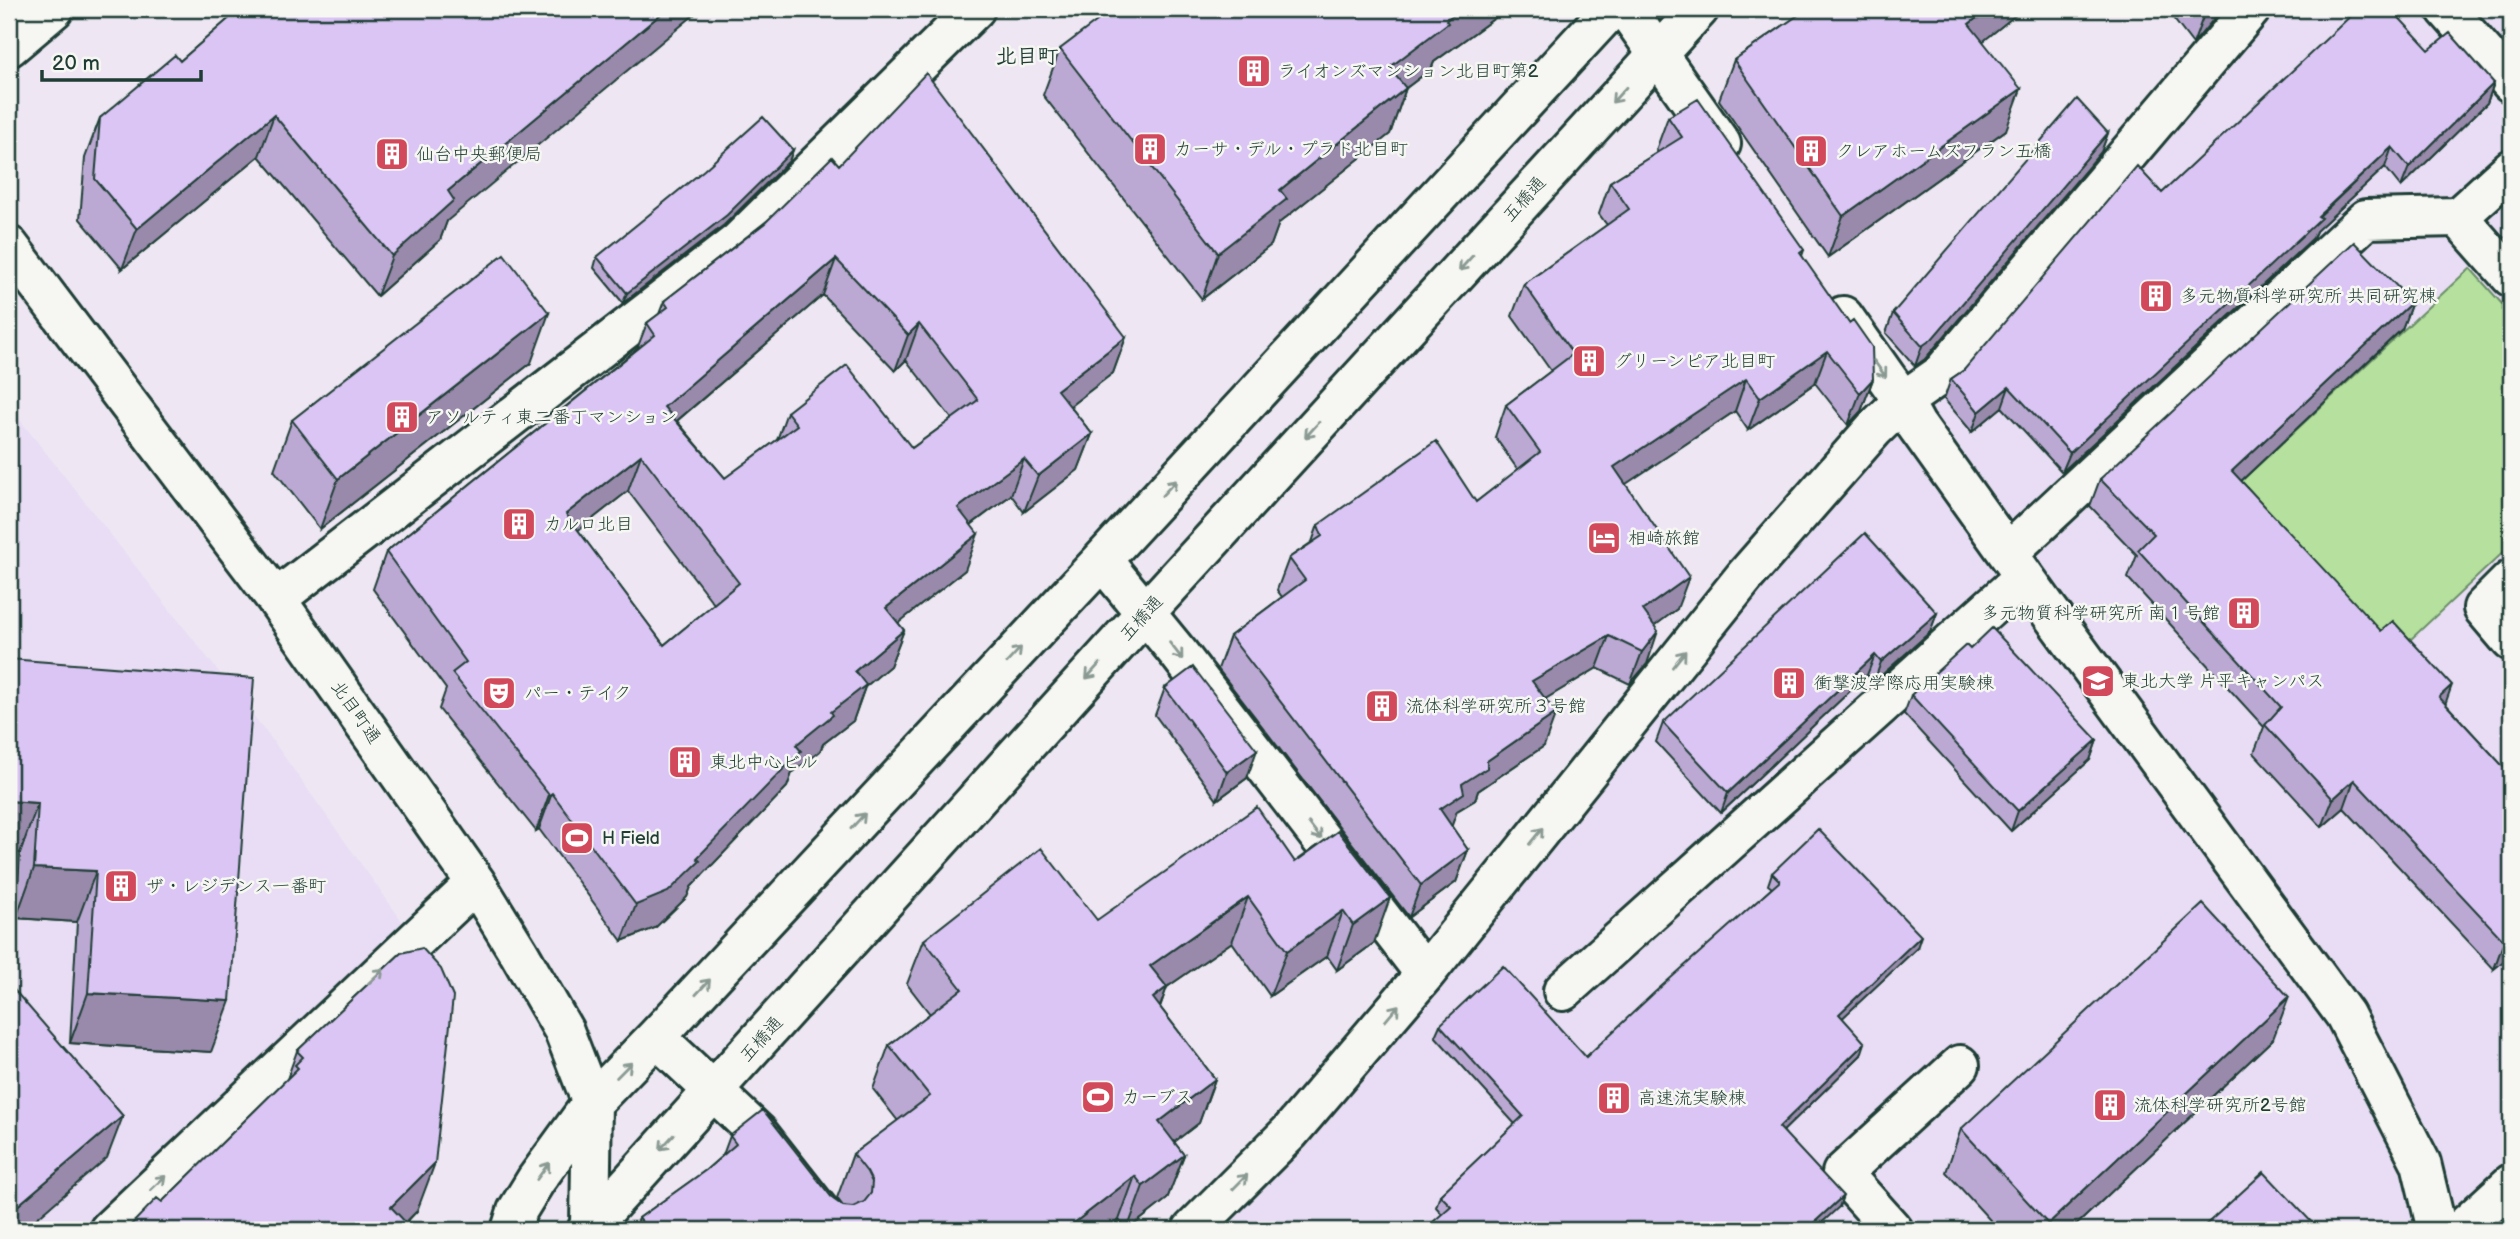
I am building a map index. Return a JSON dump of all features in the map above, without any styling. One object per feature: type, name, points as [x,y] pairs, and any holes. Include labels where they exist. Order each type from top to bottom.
[{"type":"main road","points":[[9,47],[54,9]]},
{"type":"main road","points":[[276,599],[738,242],[975,9]]},
{"type":"main road","points":[[511,1230],[517,1211],[536,1180],[592,1102],[1102,560],[1611,9]]},
{"type":"main road","points":[[1626,9],[1744,177]]},
{"type":"main road","name":"五橋通","points":[[589,1228],[1146,612],[1699,9]]},
{"type":"main road","points":[[1192,1230],[1290,1132],[1425,974],[1746,575],[1865,439],[1903,401],[1940,375],[2251,9]]},
{"type":"main road","points":[[2446,9],[2511,83]]},
{"type":"main road","points":[[1563,990],[2016,565],[2367,219],[2458,216],[2511,169]]},
{"type":"main road","points":[[2458,216],[2511,276]]},
{"type":"main road","name":"北目町通","points":[[9,246],[276,599],[476,883],[564,1031],[592,1102],[589,1228]]},
{"type":"main road","points":[[1824,290],[2016,565],[2345,1015],[2421,1163],[2437,1230]]},
{"type":"main road","points":[[1102,560],[1146,612],[1425,974]]},
{"type":"main road","points":[[2511,580],[2483,608],[2511,641]]},
{"type":"main road","points":[[109,1230],[476,883]]},
{"type":"main road","points":[[656,1037],[758,1133],[834,1230]]},
{"type":"main road","points":[[1893,1230],[1842,1172],[1960,1065]]},
{"type":"main road","points":[[2461,1230],[2511,1184]]},
{"type":"shaded area","name":"東北大学 片平キャンパス","points":[[2271,9],[2511,9],[2511,1230],[1214,1230],[1890,434],[1930,409]]},
{"type":"shaded area","points":[[9,406],[268,734],[407,928],[83,1230],[9,1230]]},
{"type":"green space","points":[[2470,268],[2511,314],[2511,545],[2391,658],[2222,499]]},
{"type":"building","name":"仙台中央郵便局","points":[[240,9],[667,9],[448,191],[454,200],[392,256],[274,115],[137,229],[95,179],[100,118],[175,55],[180,61]]},
{"type":"building","points":[[1113,9],[1461,9],[1446,20],[1448,23],[1389,68],[1406,88],[1280,190],[1287,199],[1218,253],[1060,49]]},
{"type":"building","points":[[1807,9],[1988,9],[1969,24],[2021,89],[1843,216],[1734,60]]},
{"type":"building","name":"多元物質科学研究所 共同研究棟","points":[[2358,9],[2391,9],[2429,50],[2450,33],[2494,83],[2409,167],[2392,147],[2318,216],[2321,218],[2070,453],[2009,387],[1979,412],[1951,379],[1964,370],[2137,166],[2162,193]]},
{"type":"building","points":[[926,73],[1126,337],[1057,390],[1092,434],[1038,476],[1024,459],[958,508],[978,534],[886,608],[904,630],[855,671],[866,685],[831,712],[833,715],[796,745],[801,751],[697,858],[700,861],[668,892],[636,905],[552,793],[549,795],[452,673],[466,662],[386,552],[655,335],[647,323],[668,307],[664,301],[765,223],[832,157],[839,165]],"holes":[[[836,259],[908,335],[919,324],[978,400],[912,448],[847,365],[787,412],[797,425],[725,478],[664,407]],[[641,455],[739,583],[664,645],[566,514]]]},
{"type":"building","points":[[1698,99],[1804,250],[1800,253],[1849,323],[1853,320],[1872,347],[1873,379],[1860,393],[1827,351],[1760,398],[1746,379],[1614,467],[1689,577],[1643,610],[1658,631],[1642,652],[1609,636],[1532,681],[1556,713],[1487,761],[1487,768],[1462,784],[1464,793],[1440,809],[1468,850],[1421,885],[1230,636],[1305,580],[1289,558],[1322,536],[1318,525],[1436,441],[1476,502],[1540,452],[1506,405],[1573,354],[1524,284],[1629,209],[1610,182],[1682,137],[1668,117]]},
{"type":"building","points":[[2077,99],[2108,133],[1932,339],[1922,346],[1893,313]]},
{"type":"building","points":[[763,117],[793,150],[727,215],[627,293],[597,257],[704,170]]},
{"type":"building","name":"多元物質科学研究所 南１号館","points":[[2354,242],[2412,302],[2232,471],[2381,631],[2393,621],[2452,685],[2439,697],[2511,775],[2511,936],[2504,941],[2354,780],[2333,799],[2265,725],[2281,707],[2138,550],[2154,534],[2100,479]]},
{"type":"building","points":[[504,254],[549,313],[338,479],[292,420]]},
{"type":"building","name":"衝撃波学際応用実験棟","points":[[1865,533],[1937,613],[1881,662],[1875,655],[1728,793],[1663,723]]},
{"type":"building","points":[[1992,628],[2097,740],[2018,811],[1911,695],[1966,645],[1970,649]]},
{"type":"building","name":"ザ・レジデンス一番町","points":[[9,659],[254,678],[230,1001],[88,993],[96,871],[34,868],[38,803],[9,801]]},
{"type":"building","points":[[1193,667],[1257,750],[1227,772],[1165,688]]},
{"type":"building","points":[[1257,807],[1295,862],[1338,831],[1390,898],[1353,925],[1343,911],[1287,951],[1248,897],[1150,966],[1167,987],[1153,998],[1215,1079],[1159,1122],[1184,1155],[1143,1186],[1135,1176],[1065,1230],[648,1230],[639,1218],[706,1170],[736,1144],[730,1136],[763,1110],[833,1199],[843,1206],[853,1207],[864,1202],[871,1193],[872,1182],[853,1154],[930,1096],[889,1045],[962,989],[924,940],[1041,848],[1097,920]]},
{"type":"building","points":[[1818,829],[1921,936],[1839,1014],[1865,1043],[1779,1127],[1843,1196],[1806,1230],[1424,1230],[1451,1206],[1440,1195],[1523,1116],[1440,1025],[1503,966],[1586,1057],[1780,881],[1772,873]]},
{"type":"building","name":"流体科学研究所2号館","points":[[2203,904],[2289,997],[2048,1224],[1961,1129]]},
{"type":"building","points":[[422,948],[441,969],[453,997],[435,1163],[391,1207],[413,1230],[126,1230],[157,1198],[162,1202],[298,1068],[295,1065],[303,1057],[297,1051],[401,953]]},
{"type":"building","points":[[9,984],[123,1116],[9,1213]]},
{"type":"building","points":[[2264,1172],[2319,1230],[2200,1230]]},
{"type":"place","name":"ライオンズマンション北目町第2","points":[[1254,71]]},
{"type":"place","name":"カーサ・デル・プラド北目町","points":[[1150,149]]},
{"type":"place","name":"クレアホームズフラン五橋","points":[[1811,151]]},
{"type":"place","name":"仙台中央郵便局","points":[[392,154]]},
{"type":"place","name":"多元物質科学研究所 共同研究棟","points":[[2156,296]]},
{"type":"place","name":"グリーンピア北目町","points":[[1589,361]]},
{"type":"place","name":"アソルティ東二番丁マンション","points":[[402,417]]},
{"type":"place","name":"カルロ北目","points":[[519,524]]},
{"type":"place","name":"相崎旅館","points":[[1604,538]]},
{"type":"place","name":"多元物質科学研究所 南１号館","points":[[2244,613]]},
{"type":"place","name":"東北大学 片平キャンパス","points":[[2098,681]]},
{"type":"place","name":"衝撃波学際応用実験棟","points":[[1789,683]]},
{"type":"place","name":"パー・テイク","points":[[499,693]]},
{"type":"place","name":"流体科学研究所３号館","points":[[1382,706]]},
{"type":"place","name":"東北中心ビル","points":[[685,762]]},
{"type":"place","name":"H Field","points":[[577,838]]},
{"type":"place","name":"ザ・レジデンス一番町","points":[[121,886]]},
{"type":"place","name":"カーブス","points":[[1098,1097]]},
{"type":"place","name":"高速流実験棟","points":[[1614,1098]]},
{"type":"place","name":"流体科学研究所2号館","points":[[2110,1105]]},
{"type":"district","name":"北目町","points":[[1027,56]]}]
